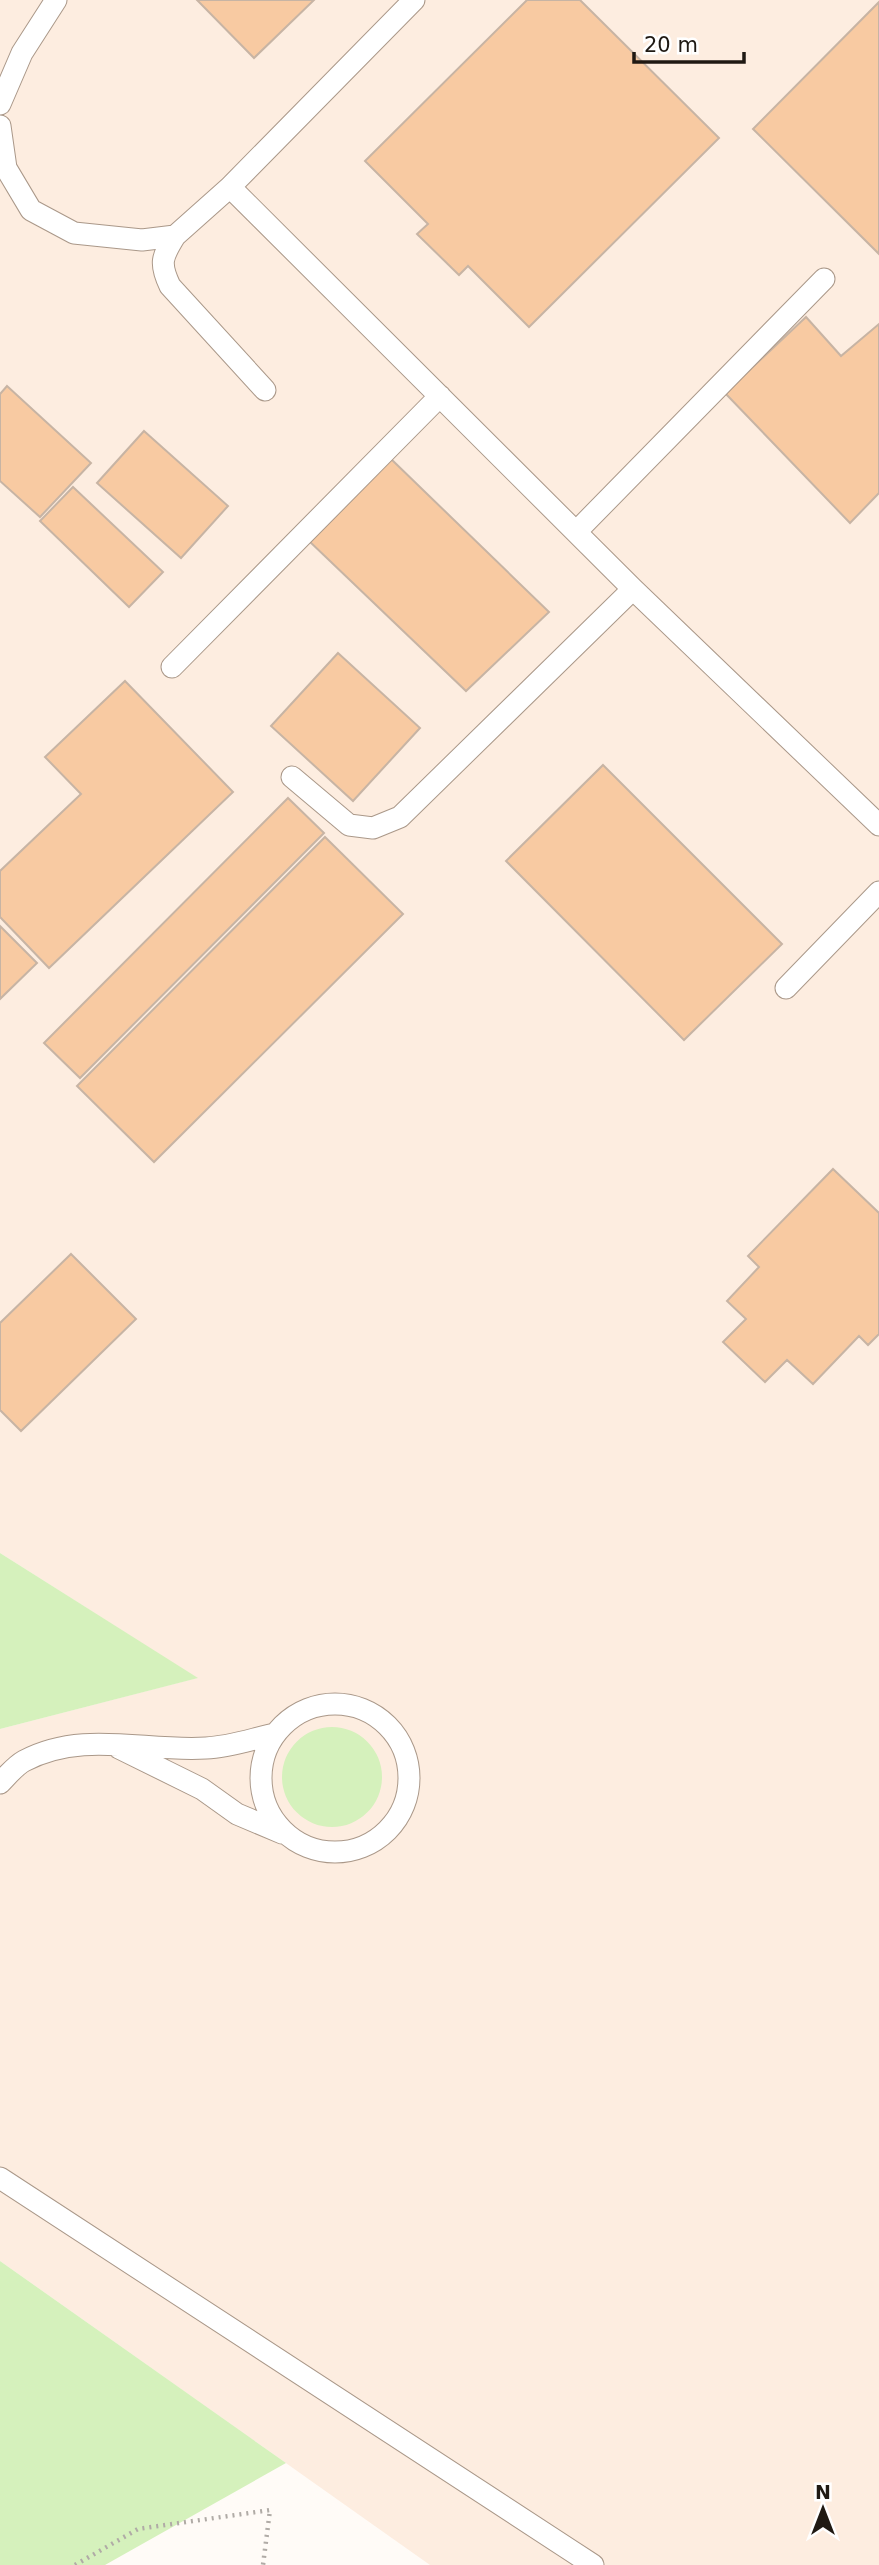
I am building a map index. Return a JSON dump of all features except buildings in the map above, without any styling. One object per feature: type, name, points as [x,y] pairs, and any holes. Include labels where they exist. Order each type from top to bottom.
[{"type":"lane","points":[[0,104],[22,53],[55,0]]},
{"type":"lane","points":[[265,390],[170,286],[163,272],[163,256],[175,236],[230,187],[414,0]]},
{"type":"lane","points":[[0,126],[6,168],[31,209],[74,233],[142,240],[175,236]]},
{"type":"lane","points":[[230,187],[633,589],[879,825]]},
{"type":"lane","points":[[577,531],[824,279]]},
{"type":"lane","points":[[172,667],[440,396]]},
{"type":"lane","points":[[292,777],[349,825],[373,828],[400,817],[633,589]]},
{"type":"lane","points":[[786,988],[879,892]]},
{"type":"lane","points":[[107,1743],[202,1789],[237,1814],[309,1847],[334,1852],[359,1849],[382,1836],[399,1818],[404,1806],[410,1769],[402,1745],[387,1724],[366,1710],[342,1703],[316,1706],[293,1716],[275,1734],[265,1753],[260,1774],[262,1796],[270,1816],[287,1835]]},
{"type":"lane","points":[[0,1783],[23,1762],[69,1745],[107,1743],[174,1749],[209,1748],[275,1734]]},
{"type":"lane","points":[[0,2178],[593,2565]]},
{"type":"path","points":[[75,2565],[138,2529],[270,2510],[263,2565]]},
{"type":"shaded area","points":[[0,0],[879,0],[879,2565],[430,2565],[0,2261],[0,1729],[197,1678],[0,1553]]},
{"type":"green space","points":[[0,1553],[198,1678],[0,1729]]},
{"type":"green space","points":[[332,1727],[351,1730],[368,1741],[379,1758],[382,1777],[379,1796],[368,1813],[351,1824],[332,1827],[313,1824],[296,1813],[285,1796],[282,1777],[285,1758],[296,1741],[313,1730]]},
{"type":"green space","points":[[0,2261],[286,2463],[105,2565],[0,2565]]}]
